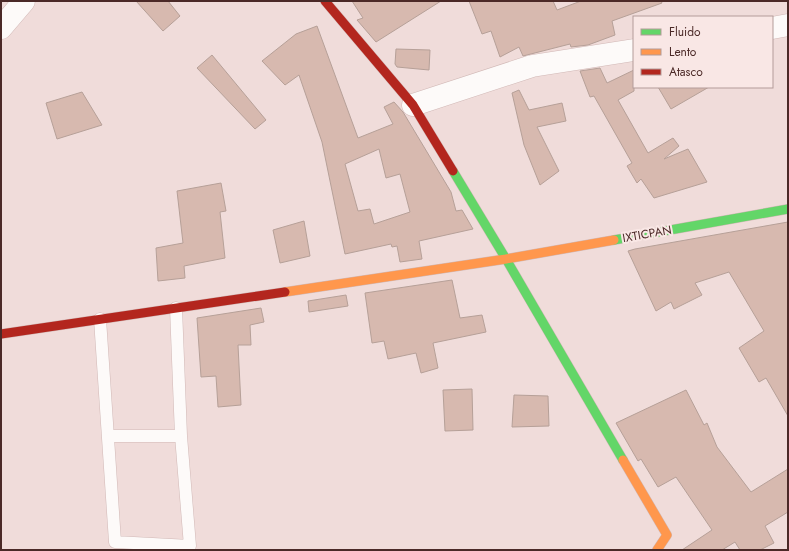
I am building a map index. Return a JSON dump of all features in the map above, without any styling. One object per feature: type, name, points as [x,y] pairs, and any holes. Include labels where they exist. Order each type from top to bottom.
[{"type":"main road","points":[[326,1],[413,105],[506,259],[667,535],[657,550]]},
{"type":"main road","name":"IXTICPAN","points":[[1,334],[506,259],[788,209]]},
{"type":"street","points":[[1,28],[24,1]]},
{"type":"street","points":[[773,28],[788,25]]},
{"type":"street","points":[[413,105],[532,66],[633,50]]},
{"type":"lane","points":[[100,319],[115,542],[190,546],[181,436],[176,308]]},
{"type":"lane","points":[[108,436],[181,436]]},
{"type":"building","points":[[136,1],[168,1],[180,16],[163,31]]},
{"type":"building","points":[[352,1],[441,1],[376,42],[357,20],[363,18]]},
{"type":"building","points":[[469,1],[553,1],[557,10],[581,1],[661,1],[662,3],[612,21],[615,35],[588,45],[571,47],[570,44],[523,56],[519,47],[500,57],[491,31],[482,34]]},
{"type":"building","points":[[317,26],[358,138],[393,124],[384,107],[394,102],[403,112],[451,192],[456,211],[462,210],[473,229],[419,241],[422,259],[400,262],[397,246],[392,247],[391,244],[345,254],[322,142],[299,75],[285,85],[262,61],[296,34]],"holes":[[[379,149],[386,178],[400,174],[410,212],[374,224],[370,209],[358,211],[345,164]]]},
{"type":"building","points":[[396,49],[430,50],[429,70],[397,67],[395,64]]},
{"type":"building","points":[[212,55],[266,120],[255,129],[197,68]]},
{"type":"building","points":[[600,68],[607,83],[633,70],[634,91],[618,100],[648,153],[673,138],[679,146],[664,159],[688,149],[707,182],[654,198],[641,179],[637,183],[627,166],[632,163],[594,96],[590,97],[580,71]]},
{"type":"building","points":[[659,88],[707,88],[671,109]]},
{"type":"building","points":[[519,90],[529,110],[562,103],[566,121],[537,127],[559,171],[540,185],[524,145],[512,93]]},
{"type":"building","points":[[82,92],[102,125],[57,139],[46,103]]},
{"type":"building","points":[[221,183],[226,211],[220,212],[225,258],[184,266],[185,278],[158,281],[156,248],[183,243],[177,191]]},
{"type":"building","points":[[304,221],[310,256],[280,263],[273,230]]},
{"type":"building","points":[[788,222],[788,416],[766,378],[759,382],[739,348],[764,331],[729,272],[695,283],[702,295],[674,309],[671,302],[656,311],[628,251]]},
{"type":"building","points":[[452,280],[460,318],[482,315],[486,332],[433,343],[438,368],[421,373],[416,353],[388,359],[384,341],[372,343],[365,293]]},
{"type":"building","points":[[346,295],[348,306],[309,312],[308,301]]},
{"type":"building","points":[[261,308],[264,322],[250,325],[251,345],[238,345],[241,405],[218,407],[216,376],[201,377],[197,318]]},
{"type":"building","points":[[472,389],[473,430],[445,431],[443,390]]},
{"type":"building","points":[[686,390],[704,425],[707,423],[717,447],[751,492],[788,469],[788,512],[765,526],[774,543],[760,550],[740,550],[735,542],[722,550],[682,550],[712,530],[676,477],[658,487],[641,459],[638,461],[616,423]]},
{"type":"building","points":[[514,395],[548,396],[549,426],[512,427]]},
{"type":"traffic: fast","points":[[453,171],[623,460]]},
{"type":"traffic: fast","points":[[614,240],[788,209]]},
{"type":"traffic: slow","points":[[285,292],[506,259],[614,240]]},
{"type":"traffic: slow","points":[[623,460],[667,535],[657,550]]},
{"type":"traffic: jam","points":[[325,1],[413,105],[453,171]]},
{"type":"traffic: jam","points":[[1,334],[285,292]]}]
